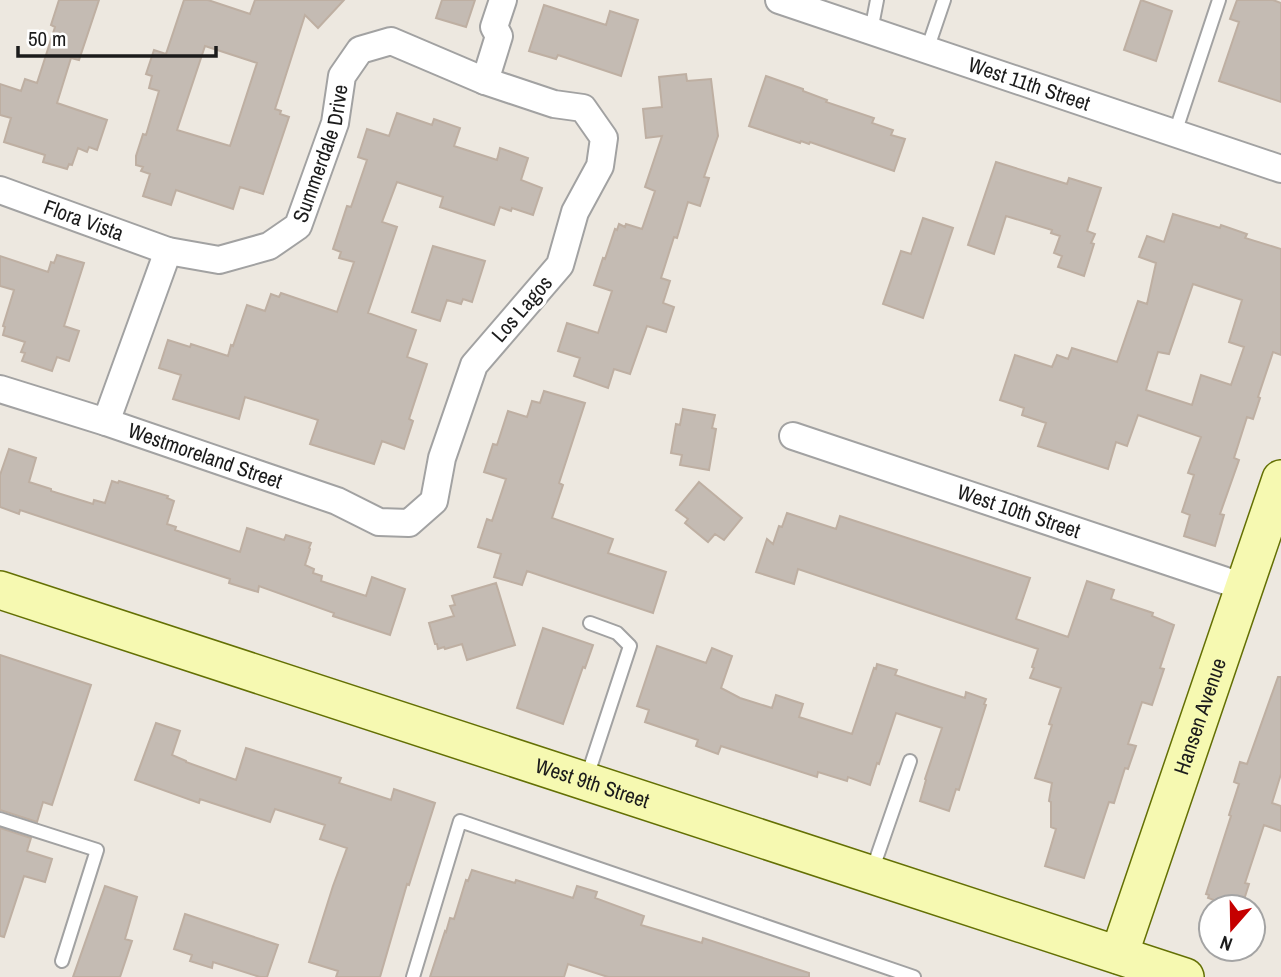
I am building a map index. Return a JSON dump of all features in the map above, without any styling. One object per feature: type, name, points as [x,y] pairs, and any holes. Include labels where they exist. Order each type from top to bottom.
[{"type":"street","points":[[485,81],[499,36],[494,27],[503,0]]},
{"type":"street","points":[[499,36],[509,32],[520,0]]},
{"type":"street","name":"West 11th Street","points":[[779,0],[1281,169]]},
{"type":"street","name":"Los Lagos","points":[[391,41],[485,81],[554,104],[583,108],[604,138],[600,166],[575,212],[560,265],[474,365],[442,458],[434,500],[409,523]]},
{"type":"street","name":"Summerdale Drive","points":[[168,251],[219,260],[269,246],[298,226],[335,123],[342,76],[359,50],[391,41]]},
{"type":"street","name":"Flora Vista","points":[[0,190],[168,251]]},
{"type":"street","points":[[106,422],[168,251]]},
{"type":"street","name":"Westmoreland Street","points":[[0,389],[106,422],[337,501],[379,522],[409,523]]},
{"type":"street","name":"West 10th Street","points":[[793,436],[1244,587]]},
{"type":"street","name":"Hansen Avenue","points":[[1119,955],[1281,479]]},
{"type":"street","name":"West 9th Street","points":[[0,590],[1119,955],[1165,974]]},
{"type":"lane","points":[[871,31],[877,0]]},
{"type":"lane","points":[[928,50],[944,0]]},
{"type":"lane","points":[[1175,133],[1219,0]]},
{"type":"lane","points":[[586,781],[630,646],[617,633],[590,623]]},
{"type":"lane","points":[[871,874],[910,761]]},
{"type":"lane","points":[[0,819],[97,850],[62,961]]},
{"type":"lane","points":[[413,977],[460,821],[914,977]]},
{"type":"building","points":[[59,0],[99,0],[79,60],[71,58],[57,103],[107,120],[97,150],[89,147],[87,152],[78,148],[72,165],[69,164],[67,169],[43,162],[45,155],[4,142],[11,118],[0,115],[0,84],[21,91],[25,79],[37,83],[55,27],[51,25]]},
{"type":"building","points":[[184,0],[208,0],[250,14],[255,0],[344,0],[318,28],[305,15],[275,109],[289,117],[263,194],[240,187],[233,209],[176,190],[171,205],[143,196],[150,174],[141,171],[143,167],[136,165],[136,156],[143,134],[146,135],[159,91],[149,88],[152,76],[146,74],[154,50],[166,54]],"holes":[[[205,46],[257,63],[230,146],[177,130]]]},
{"type":"building","points":[[442,0],[475,0],[466,27],[436,18]]},
{"type":"building","points":[[1141,0],[1172,11],[1156,61],[1124,50]]},
{"type":"building","points":[[1237,0],[1273,0],[1281,3],[1281,102],[1219,81],[1239,22],[1230,19]]},
{"type":"building","points":[[544,5],[606,25],[610,11],[638,20],[621,76],[558,55],[556,59],[529,51]]},
{"type":"building","points":[[686,74],[687,81],[711,79],[718,136],[704,177],[709,178],[700,206],[688,202],[661,278],[670,281],[663,303],[674,307],[666,332],[647,326],[630,374],[614,369],[608,388],[574,376],[580,358],[558,351],[567,323],[598,333],[612,291],[594,285],[603,258],[605,259],[619,224],[642,229],[655,191],[645,187],[662,136],[646,138],[643,109],[662,107],[659,77]]},
{"type":"building","points":[[766,76],[803,89],[827,100],[826,102],[874,118],[872,123],[893,130],[891,135],[905,139],[894,171],[810,142],[800,143],[749,126]]},
{"type":"building","points":[[397,113],[432,125],[434,119],[460,128],[454,146],[497,160],[500,148],[528,158],[521,180],[542,188],[533,215],[500,207],[494,225],[440,207],[443,197],[397,182],[382,222],[397,227],[368,313],[416,330],[407,357],[427,364],[409,419],[413,421],[404,449],[382,441],[374,464],[310,444],[318,420],[245,397],[239,419],[173,399],[181,375],[159,368],[168,340],[228,356],[247,305],[265,311],[271,294],[279,297],[281,293],[337,312],[354,262],[339,258],[341,252],[333,249],[347,206],[351,207],[367,160],[358,157],[367,129],[389,136]]},
{"type":"building","points":[[996,162],[1067,184],[1069,178],[1101,188],[1087,231],[1095,234],[1084,276],[1058,267],[1062,256],[1054,253],[1060,236],[1051,233],[1052,230],[1006,216],[994,254],[968,245]]},
{"type":"building","points":[[1173,214],[1220,228],[1221,225],[1247,234],[1245,238],[1281,249],[1281,355],[1273,352],[1253,419],[1247,417],[1234,458],[1239,460],[1220,514],[1224,515],[1215,546],[1184,536],[1190,515],[1182,512],[1194,475],[1188,473],[1201,437],[1138,415],[1127,446],[1116,442],[1108,469],[1038,446],[1046,423],[1022,415],[1024,408],[1000,400],[1015,355],[1052,367],[1057,355],[1068,359],[1072,348],[1117,362],[1138,301],[1147,304],[1156,263],[1139,257],[1147,236],[1164,242]],"holes":[[[1193,284],[1242,300],[1229,342],[1244,347],[1231,385],[1201,375],[1192,405],[1146,390],[1158,352],[1169,354]]]},
{"type":"building","points":[[923,218],[953,228],[923,318],[883,304],[901,251],[911,254]]},
{"type":"building","points":[[433,246],[485,261],[472,302],[463,299],[461,304],[447,300],[440,321],[412,312]]},
{"type":"building","points":[[57,255],[84,263],[64,326],[79,331],[69,361],[57,357],[52,371],[22,361],[25,353],[21,352],[25,342],[3,335],[3,326],[14,290],[0,286],[0,256],[48,272]]},
{"type":"building","points":[[544,391],[585,403],[559,483],[563,485],[552,518],[613,539],[608,553],[666,572],[653,613],[527,571],[522,585],[494,577],[501,554],[478,547],[487,519],[492,521],[506,479],[484,472],[493,444],[497,445],[508,411],[527,417],[532,401],[540,403]]},
{"type":"building","points":[[683,409],[715,415],[712,428],[716,429],[709,470],[680,465],[682,455],[671,453],[676,424],[680,425]]},
{"type":"building","points":[[9,449],[36,458],[29,482],[93,504],[94,500],[105,503],[112,481],[168,496],[167,498],[174,501],[167,524],[176,527],[175,530],[240,552],[247,528],[284,540],[286,535],[311,543],[305,565],[314,569],[313,573],[322,576],[321,581],[366,596],[372,577],[405,589],[390,635],[333,616],[334,613],[259,586],[258,592],[229,583],[230,579],[20,510],[19,514],[0,507],[0,475]]},
{"type":"building","points":[[699,482],[742,518],[724,540],[715,534],[708,542],[685,523],[688,519],[676,510]]},
{"type":"building","points":[[787,513],[836,529],[840,516],[1030,578],[1016,619],[1068,637],[1087,581],[1114,590],[1111,599],[1153,613],[1152,616],[1174,625],[1152,705],[1142,702],[1128,744],[1136,746],[1128,769],[1125,768],[1114,803],[1109,802],[1084,878],[1045,866],[1056,829],[1051,827],[1049,801],[1052,783],[1035,778],[1061,688],[1030,678],[1038,649],[798,569],[794,584],[756,572],[767,539],[773,544]]},
{"type":"building","points":[[496,583],[515,645],[467,660],[462,644],[438,649],[429,623],[454,616],[450,606],[455,605],[452,596]]},
{"type":"building","points":[[543,628],[593,645],[563,724],[517,708]]},
{"type":"building","points":[[657,646],[706,663],[712,648],[732,656],[721,688],[740,698],[772,708],[776,695],[803,704],[799,717],[852,734],[877,664],[897,670],[895,675],[965,698],[966,692],[986,699],[959,790],[956,789],[949,811],[920,801],[942,728],[896,713],[870,785],[848,777],[847,781],[818,772],[817,777],[721,746],[718,754],[696,746],[698,740],[645,722],[649,710],[637,706]]},
{"type":"building","points":[[0,655],[91,685],[52,805],[43,802],[37,822],[0,810]]},
{"type":"building","points":[[1278,677],[1281,677],[1281,774],[1272,803],[1281,806],[1281,831],[1264,825],[1245,883],[1249,884],[1246,893],[1206,893],[1231,816],[1229,815],[1239,784],[1234,782],[1240,762],[1247,764]]},
{"type":"building","points":[[156,723],[180,731],[172,755],[236,780],[246,748],[341,778],[339,783],[391,800],[394,789],[435,803],[409,885],[407,884],[380,977],[336,977],[338,971],[309,962],[347,848],[320,839],[325,825],[275,809],[270,822],[200,799],[199,803],[135,780]]},
{"type":"building","points":[[0,828],[31,838],[27,851],[52,859],[45,882],[24,876],[4,937],[0,936]]},
{"type":"building","points":[[472,870],[515,883],[516,880],[573,898],[577,886],[597,892],[595,898],[644,916],[641,925],[702,943],[703,938],[809,973],[809,977],[608,977],[568,964],[564,977],[430,977],[450,918],[454,919],[466,880],[468,881]]},
{"type":"building","points":[[105,886],[137,897],[125,939],[132,941],[120,977],[73,977]]},
{"type":"building","points":[[185,914],[278,945],[267,977],[213,962],[212,968],[190,961],[192,955],[174,949]]}]
